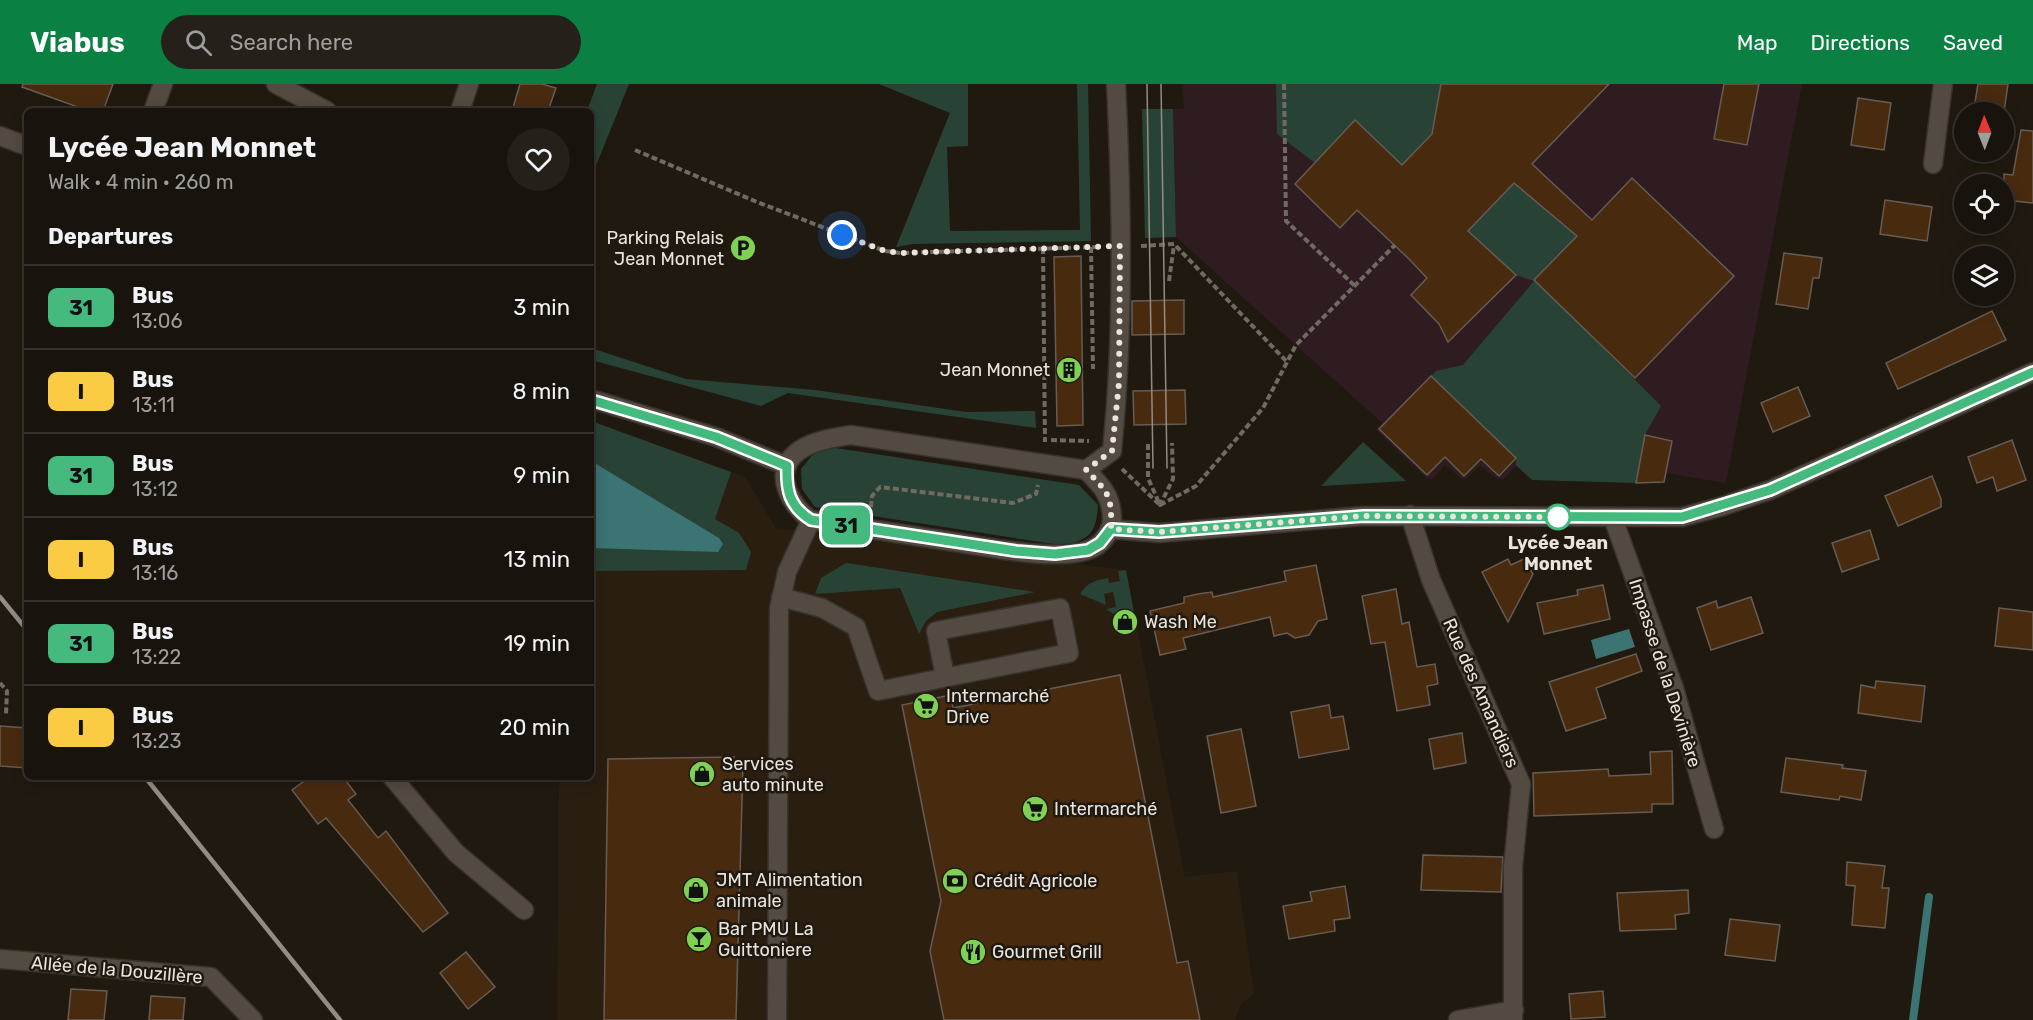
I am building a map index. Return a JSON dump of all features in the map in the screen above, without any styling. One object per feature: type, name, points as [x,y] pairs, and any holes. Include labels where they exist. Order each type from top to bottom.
[{"type":"street","points":[[154,108],[163,84]]},
{"type":"street","points":[[276,84],[321,108]]},
{"type":"street","points":[[461,108],[469,84]]},
{"type":"street","points":[[1086,470],[1112,451],[1119,383],[1120,246],[1116,84]]},
{"type":"street","points":[[1933,164],[1943,84]]},
{"type":"street","points":[[0,136],[24,145]]},
{"type":"street","points":[[1111,529],[1159,532],[1332,517],[1410,515],[1682,517],[1770,490],[2033,372]]},
{"type":"street","points":[[594,400],[716,437],[787,466]]},
{"type":"street","points":[[851,435],[1086,470],[1107,491],[1112,510],[1111,529],[1100,543],[1088,550],[1055,554],[1016,551],[811,520],[799,512],[790,499],[786,483],[787,466],[795,454],[822,440],[851,435]]},
{"type":"street","name":"Rue des Amandiers","points":[[1410,515],[1431,580],[1521,784],[1513,867],[1514,1015]]},
{"type":"street","name":"Impasse de la Devinière","points":[[1613,518],[1674,688],[1714,829]]},
{"type":"street","points":[[777,1020],[782,597],[787,572],[811,520]]},
{"type":"street","points":[[782,597],[822,608],[856,627],[878,691],[1069,653],[1060,608],[936,631],[945,677]]},
{"type":"street","points":[[395,780],[456,853],[524,910]]},
{"type":"street","name":"Allée de la Douzillère","points":[[0,960],[211,978],[253,1020]]},
{"type":"street","points":[[1458,1020],[1514,1015]]},
{"type":"path","points":[[1284,84],[1286,221],[1355,286]]},
{"type":"path","points":[[635,150],[757,202],[885,251],[900,253],[1174,244],[1287,362]]},
{"type":"path","points":[[1169,281],[1174,244]]},
{"type":"path","points":[[1160,505],[1196,486],[1263,408],[1296,345],[1395,245]]},
{"type":"path","points":[[1091,247],[1093,370]]},
{"type":"path","points":[[1089,440],[1091,434]]},
{"type":"path","points":[[1148,444],[1148,478],[1160,505]]},
{"type":"path","points":[[1160,505],[1173,479],[1172,444]]},
{"type":"path","points":[[0,683],[7,691],[6,714]]},
{"type":"shaded area","points":[[1182,84],[1802,84],[1726,483],[1666,473],[1664,482],[1532,480],[1516,466],[1503,480],[1497,479],[1480,466],[1466,479],[1462,479],[1445,465],[1433,479],[1426,478],[1376,430],[1382,423],[1176,237],[1173,109],[1184,109]]},
{"type":"shaded area","points":[[594,422],[745,477],[776,528],[1126,570],[1185,877],[1237,871],[1254,994],[1241,1004],[1235,1020],[557,1020],[559,780],[594,780]]},
{"type":"green space","points":[[597,84],[629,84],[594,171],[594,108],[588,108]]},
{"type":"green space","points":[[879,84],[968,84],[968,146],[947,147],[950,231],[1080,230],[1077,84],[1088,84],[1091,241],[913,244],[896,247],[950,113]]},
{"type":"green space","points":[[1276,84],[1441,84],[1432,134],[1402,165],[1355,120],[1315,163],[1277,134]]},
{"type":"green space","points":[[1142,109],[1173,109],[1176,237],[1145,238]]},
{"type":"green space","points":[[1514,183],[1577,236],[1535,280],[1661,406],[1645,435],[1636,483],[1532,480],[1516,465],[1516,458],[1431,376],[1436,371],[1463,365],[1534,281],[1516,275],[1468,231]]},
{"type":"green space","points":[[594,349],[686,379],[815,390],[966,412],[1035,411],[1036,428],[788,393],[761,406],[594,361]]},
{"type":"green space","points":[[594,422],[731,472],[715,519],[739,533],[751,552],[746,570],[594,571]]},
{"type":"green space","points":[[1363,442],[1406,481],[1322,486],[1322,485]]},
{"type":"green space","points":[[829,447],[1079,485],[1098,505],[1095,523],[1093,529],[1084,538],[1060,545],[815,507],[802,489],[801,469],[815,452]]},
{"type":"green space","points":[[846,563],[1035,592],[937,612],[926,621],[919,634],[900,588],[815,594],[821,578]]},
{"type":"green space","points":[[1126,570],[1134,613],[1117,616],[1106,609],[1116,607],[1113,592],[1104,594],[1106,605],[1080,594],[1095,581],[1108,578],[1109,583],[1120,581],[1118,571]]},
{"type":"water","points":[[594,464],[719,538],[723,544],[718,552],[594,548]]},
{"type":"water","points":[[1629,629],[1635,647],[1596,659],[1591,640]]},
{"type":"building","points":[[23,84],[113,84],[104,108],[81,108],[22,87]]},
{"type":"building","points":[[520,84],[542,84],[556,88],[549,108],[513,108]]},
{"type":"building","points":[[1441,84],[1609,84],[1532,164],[1592,220],[1632,178],[1734,276],[1635,378],[1534,280],[1577,236],[1514,183],[1468,231],[1516,275],[1448,342],[1439,324],[1411,295],[1427,278],[1409,259],[1357,210],[1340,228],[1295,184],[1355,120],[1402,165],[1432,134]]},
{"type":"building","points":[[1724,84],[1759,84],[1747,145],[1714,139]]},
{"type":"building","points":[[1978,84],[2008,84],[2005,102],[1975,102]]},
{"type":"building","points":[[1858,98],[1891,103],[1884,150],[1851,145]]},
{"type":"building","points":[[2021,130],[2033,131],[2033,203],[2014,201],[2013,174]]},
{"type":"building","points":[[1885,200],[1932,207],[1927,241],[1880,234]]},
{"type":"building","points":[[1784,253],[1822,258],[1819,278],[1813,278],[1808,309],[1776,304]]},
{"type":"building","points":[[1081,256],[1083,425],[1057,426],[1054,257]]},
{"type":"building","points":[[1184,300],[1184,334],[1132,335],[1132,301]]},
{"type":"building","points":[[1992,311],[2006,340],[1898,389],[1886,363]]},
{"type":"building","points":[[1431,376],[1516,458],[1499,476],[1481,459],[1464,476],[1445,457],[1427,475],[1379,429]]},
{"type":"building","points":[[1798,387],[1810,416],[1773,432],[1761,403]]},
{"type":"building","points":[[1185,390],[1186,424],[1134,425],[1133,391]]},
{"type":"building","points":[[1645,435],[1672,441],[1664,482],[1636,483]]},
{"type":"building","points":[[2012,440],[2026,480],[1997,491],[1993,477],[1977,483],[1968,457]]},
{"type":"building","points":[[1932,476],[1941,499],[1941,507],[1898,526],[1885,496]]},
{"type":"building","points":[[1870,530],[1879,559],[1842,572],[1832,543]]},
{"type":"building","points":[[1508,559],[1511,565],[1524,559],[1533,574],[1508,622],[1482,572]]},
{"type":"building","points":[[1316,565],[1327,619],[1318,621],[1309,635],[1295,638],[1287,633],[1274,636],[1270,617],[1183,638],[1186,649],[1160,655],[1150,611],[1184,603],[1184,597],[1212,592],[1213,597],[1286,581],[1284,571]]},
{"type":"building","points":[[1603,585],[1610,619],[1544,634],[1537,603],[1578,595],[1577,590]]},
{"type":"building","points":[[1396,589],[1402,624],[1409,622],[1417,667],[1435,664],[1438,684],[1427,686],[1430,705],[1397,711],[1385,642],[1371,644],[1362,596]]},
{"type":"building","points":[[1751,597],[1763,633],[1711,650],[1697,608],[1716,601],[1718,608]]},
{"type":"building","points":[[1999,608],[2033,612],[2033,650],[1995,646]]},
{"type":"building","points":[[1636,654],[1642,671],[1596,688],[1606,718],[1566,731],[1549,682]]},
{"type":"building","name":"Intermarché","points":[[1120,675],[1177,963],[1188,961],[1200,1020],[944,1020],[930,951],[941,901],[902,705],[951,695],[953,708]]},
{"type":"building","points":[[1876,681],[1925,686],[1921,722],[1858,713],[1861,685],[1875,688]]},
{"type":"building","points":[[1329,705],[1331,718],[1343,716],[1349,749],[1299,758],[1291,712]]},
{"type":"building","points":[[0,726],[24,728],[24,768],[0,766]]},
{"type":"building","points":[[1241,729],[1256,806],[1221,813],[1207,736]]},
{"type":"building","points":[[1462,733],[1466,763],[1434,769],[1429,739]]},
{"type":"building","points":[[1672,751],[1673,804],[1652,804],[1652,812],[1534,816],[1533,773],[1608,769],[1609,776],[1651,774],[1650,752]]},
{"type":"building","points":[[734,757],[734,763],[743,763],[736,1020],[604,1020],[608,759]]},
{"type":"building","points":[[1786,758],[1843,765],[1842,768],[1866,771],[1861,800],[1840,796],[1839,800],[1781,792]]},
{"type":"building","points":[[306,780],[345,780],[356,794],[348,800],[378,838],[386,831],[448,913],[423,932],[326,818],[318,824],[292,790]]},
{"type":"building","points":[[1423,855],[1503,857],[1501,892],[1421,890]]},
{"type":"building","points":[[1847,862],[1885,866],[1882,888],[1889,888],[1885,928],[1852,925],[1855,886],[1846,885]]},
{"type":"building","points":[[1345,886],[1350,918],[1334,920],[1335,931],[1289,939],[1283,906],[1312,901],[1310,892]]},
{"type":"building","points":[[1688,890],[1689,913],[1675,915],[1676,929],[1620,931],[1617,893]]},
{"type":"building","points":[[1730,919],[1780,925],[1775,961],[1725,955]]},
{"type":"building","points":[[466,952],[495,987],[468,1009],[440,973]]},
{"type":"building","points":[[71,989],[107,991],[104,1020],[68,1020]]},
{"type":"building","points":[[1603,991],[1605,1017],[1571,1019],[1569,994]]},
{"type":"building","points":[[151,996],[185,998],[183,1020],[149,1020]]},
{"type":"waterway","points":[[1913,1020],[1929,897]]},
{"type":"tram line","points":[[1147,84],[1153,468]]},
{"type":"tram line","points":[[1161,84],[1167,468]]},
{"type":"railway","points":[[0,597],[24,626]]},
{"type":"railway","points":[[147,780],[340,1020]]},
{"type":"bus line","name":"31","points":[[594,401],[716,437],[787,466],[786,483],[790,499],[799,512],[811,520],[1016,551],[1055,554],[1088,550],[1100,543],[1111,529],[1159,532],[1332,517],[1410,515],[1682,517],[1770,490],[2033,372]]},
{"type":"place","name":"Parking Relais Jean Monnet","points":[[743,248]]},
{"type":"place","name":"Jean Monnet","points":[[1069,370]]},
{"type":"place","name":"Lycée Jean Monnet","points":[[1558,517]]},
{"type":"place","name":"Wash Me","points":[[1125,622]]},
{"type":"place","name":"Intermarché Drive","points":[[926,706]]},
{"type":"place","name":"Services auto minute","points":[[702,774]]},
{"type":"place","name":"Intermarché","points":[[1035,809]]},
{"type":"place","name":"Crédit Agricole","points":[[955,881]]},
{"type":"place","name":"JMT Alimentation animale","points":[[696,890]]},
{"type":"place","name":"Bar PMU La Guittoniere","points":[[699,939]]},
{"type":"place","name":"Gourmet Grill","points":[[973,952]]},
{"type":"route","points":[[842,235],[885,251],[900,253],[1120,246],[1119,383],[1112,451],[1086,470],[1107,491],[1112,510],[1111,529],[1159,532],[1363,516],[1558,517]]}]
